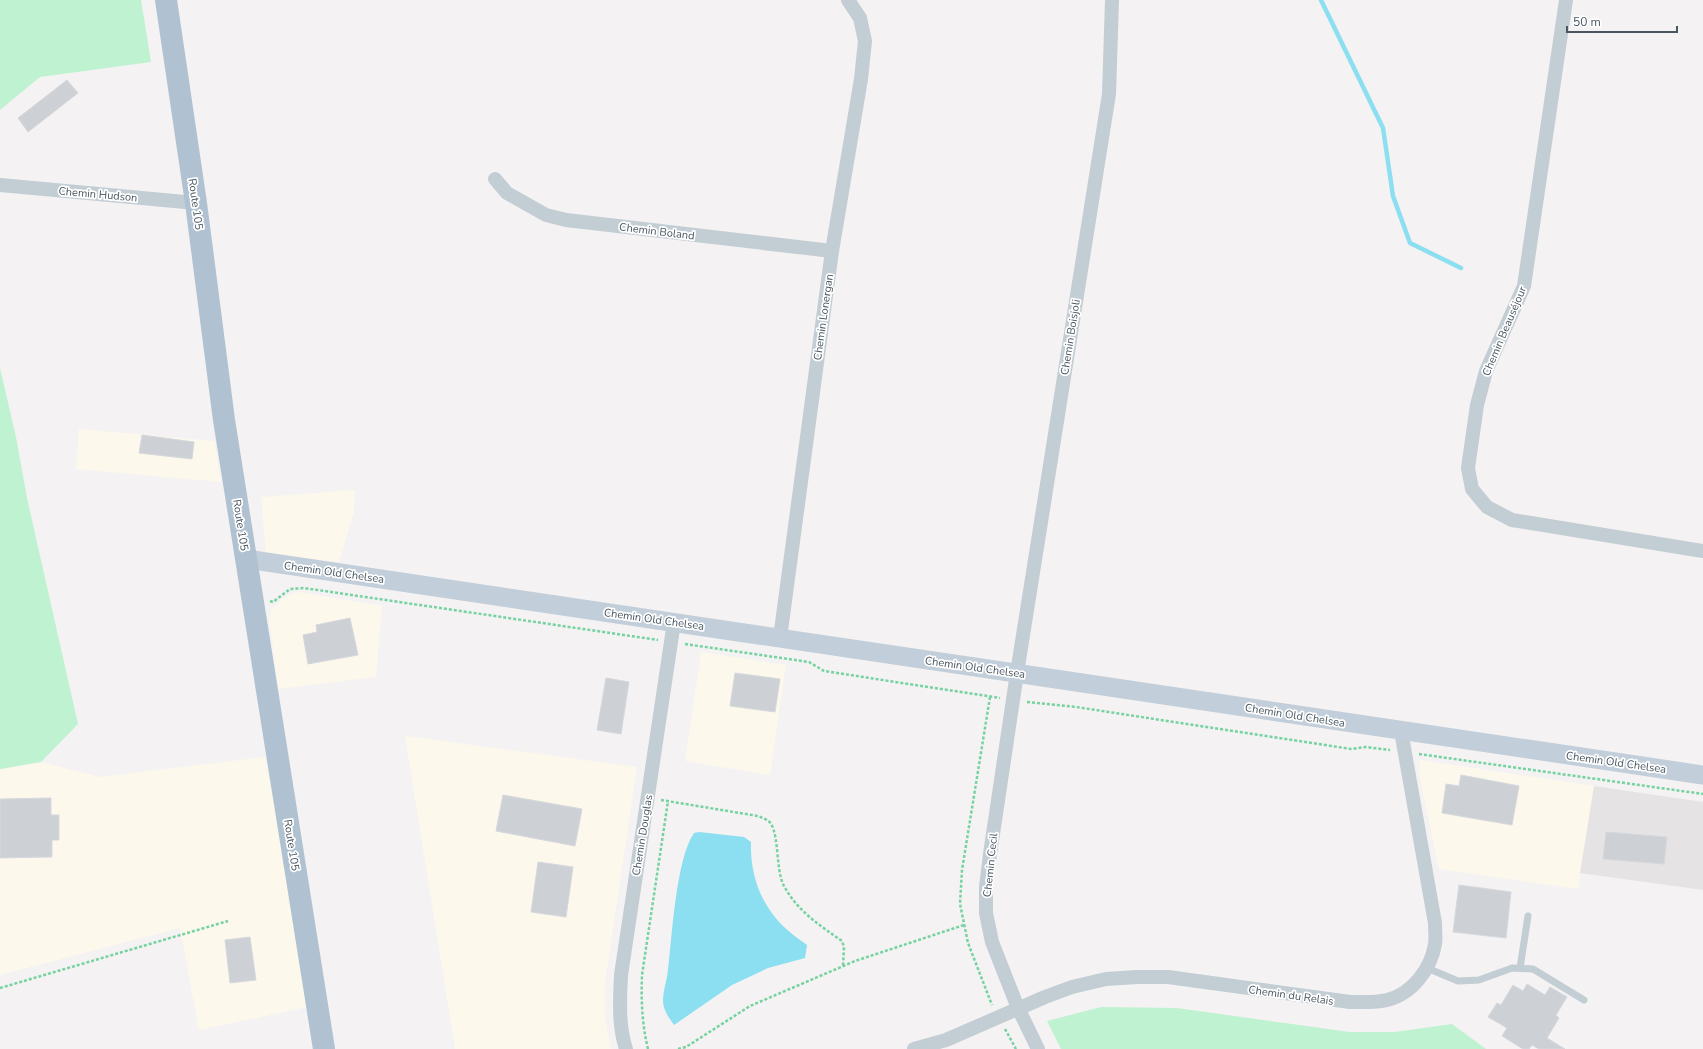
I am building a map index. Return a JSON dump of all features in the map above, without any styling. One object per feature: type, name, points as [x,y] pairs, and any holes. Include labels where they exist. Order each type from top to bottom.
[{"type":"main road","name":"Route 105","points":[[166,0],[196,203],[224,420],[324,1049]]},
{"type":"street","name":"Chemin Lonergan","points":[[780,638],[832,251],[866,41],[860,18],[848,0]]},
{"type":"street","name":"Chemin Boisjoli","points":[[1017,673],[1109,94],[1112,0]]},
{"type":"street","name":"Chemin Beauséjour","points":[[1566,0],[1524,286],[1486,371],[1477,405],[1468,468],[1472,490],[1487,507],[1512,520],[1703,551]]},
{"type":"street","name":"Chemin Boland","points":[[496,179],[507,193],[546,215],[566,220],[832,251]]},
{"type":"street","name":"Chemin Hudson","points":[[0,185],[196,203]]},
{"type":"street","name":"Chemin Old Chelsea","points":[[246,559],[1703,775]]},
{"type":"street","name":"Chemin Douglas","points":[[626,1049],[621,1019],[621,975],[674,622]]},
{"type":"street","name":"Chemin Cecil","points":[[1017,673],[990,854],[986,887],[986,913],[992,942],[1018,1008],[1038,1049]]},
{"type":"street","name":"Chemin du Relais","points":[[914,1049],[946,1040],[1018,1008],[1072,987],[1106,979],[1168,977],[1328,1000],[1369,1002],[1388,1000],[1405,992],[1418,981],[1427,968],[1435,945],[1435,923],[1401,731]]},
{"type":"lane","points":[[1520,968],[1528,916]]},
{"type":"lane","points":[[1427,968],[1458,980],[1479,980],[1512,968],[1533,969],[1584,1000]]},
{"type":"path","points":[[269,601],[273,602],[290,589],[304,588],[809,662],[824,671],[1013,700],[1076,707],[1351,750],[1366,747],[1703,794]]},
{"type":"path","points":[[648,798],[758,816],[768,820],[773,829],[783,882],[798,906],[808,917],[842,941],[844,948],[843,966]]},
{"type":"path","points":[[648,1049],[642,1020],[642,975],[668,801]]},
{"type":"path","points":[[0,988],[228,922]]},
{"type":"path","points":[[678,1049],[687,1048],[750,1006],[843,966],[964,925]]},
{"type":"shaded area","points":[[79,429],[215,441],[221,482],[76,469]]},
{"type":"shaded area","points":[[355,490],[354,512],[339,562],[266,554],[261,497]]},
{"type":"shaded area","points":[[300,592],[382,606],[376,677],[278,689],[269,618],[272,609],[282,599],[291,594]]},
{"type":"shaded area","points":[[701,652],[786,665],[770,775],[685,761]]},
{"type":"shaded area","points":[[405,736],[637,767],[605,983],[605,1018],[611,1049],[455,1049]]},
{"type":"shaded area","points":[[265,757],[298,929],[308,1007],[199,1030],[180,928],[0,975],[0,770],[41,762],[100,777]]},
{"type":"shaded area","points":[[1420,760],[1594,786],[1578,889],[1439,869],[1419,774]]},
{"type":"shaded area","points":[[1594,786],[1703,802],[1703,890],[1580,873]]},
{"type":"green space","points":[[0,0],[141,0],[151,62],[40,77],[0,110]]},
{"type":"green space","points":[[0,368],[16,437],[27,498],[78,724],[41,762],[0,769]]},
{"type":"green space","points":[[1101,1007],[1177,1008],[1350,1032],[1395,1032],[1452,1024],[1486,1049],[1061,1049],[1047,1021]]},
{"type":"water","points":[[699,832],[744,837],[751,842],[752,865],[755,877],[768,908],[783,926],[807,945],[805,958],[768,968],[732,985],[674,1025],[668,1017],[663,1004],[673,919],[683,861],[694,833]]},
{"type":"building","points":[[67,80],[78,93],[28,132],[18,118]]},
{"type":"building","points":[[142,435],[194,442],[192,459],[139,453]]},
{"type":"building","points":[[350,618],[358,655],[308,664],[303,635],[317,632],[316,625]]},
{"type":"building","points":[[735,673],[780,679],[775,712],[730,706]]},
{"type":"building","points":[[606,678],[629,682],[621,734],[597,730]]},
{"type":"building","points":[[1461,775],[1519,786],[1512,825],[1442,813],[1446,784],[1459,786]]},
{"type":"building","points":[[503,795],[582,809],[575,846],[496,831]]},
{"type":"building","points":[[51,798],[51,815],[59,815],[59,840],[52,840],[52,857],[0,858],[0,799]]},
{"type":"building","points":[[1606,832],[1667,837],[1664,864],[1603,859]]},
{"type":"building","points":[[538,862],[573,867],[566,917],[531,912]]},
{"type":"building","points":[[1459,885],[1511,892],[1506,938],[1453,932]]},
{"type":"building","points":[[250,937],[256,980],[230,983],[225,940]]},
{"type":"building","points":[[1527,984],[1545,995],[1550,987],[1567,997],[1556,1015],[1559,1018],[1547,1038],[1565,1049],[1539,1049],[1532,1045],[1529,1049],[1523,1049],[1502,1036],[1507,1028],[1488,1017],[1497,1003],[1501,1005],[1513,985],[1523,991]]},
{"type":"waterway","points":[[1321,0],[1383,128],[1393,196],[1410,243],[1461,268]]}]
